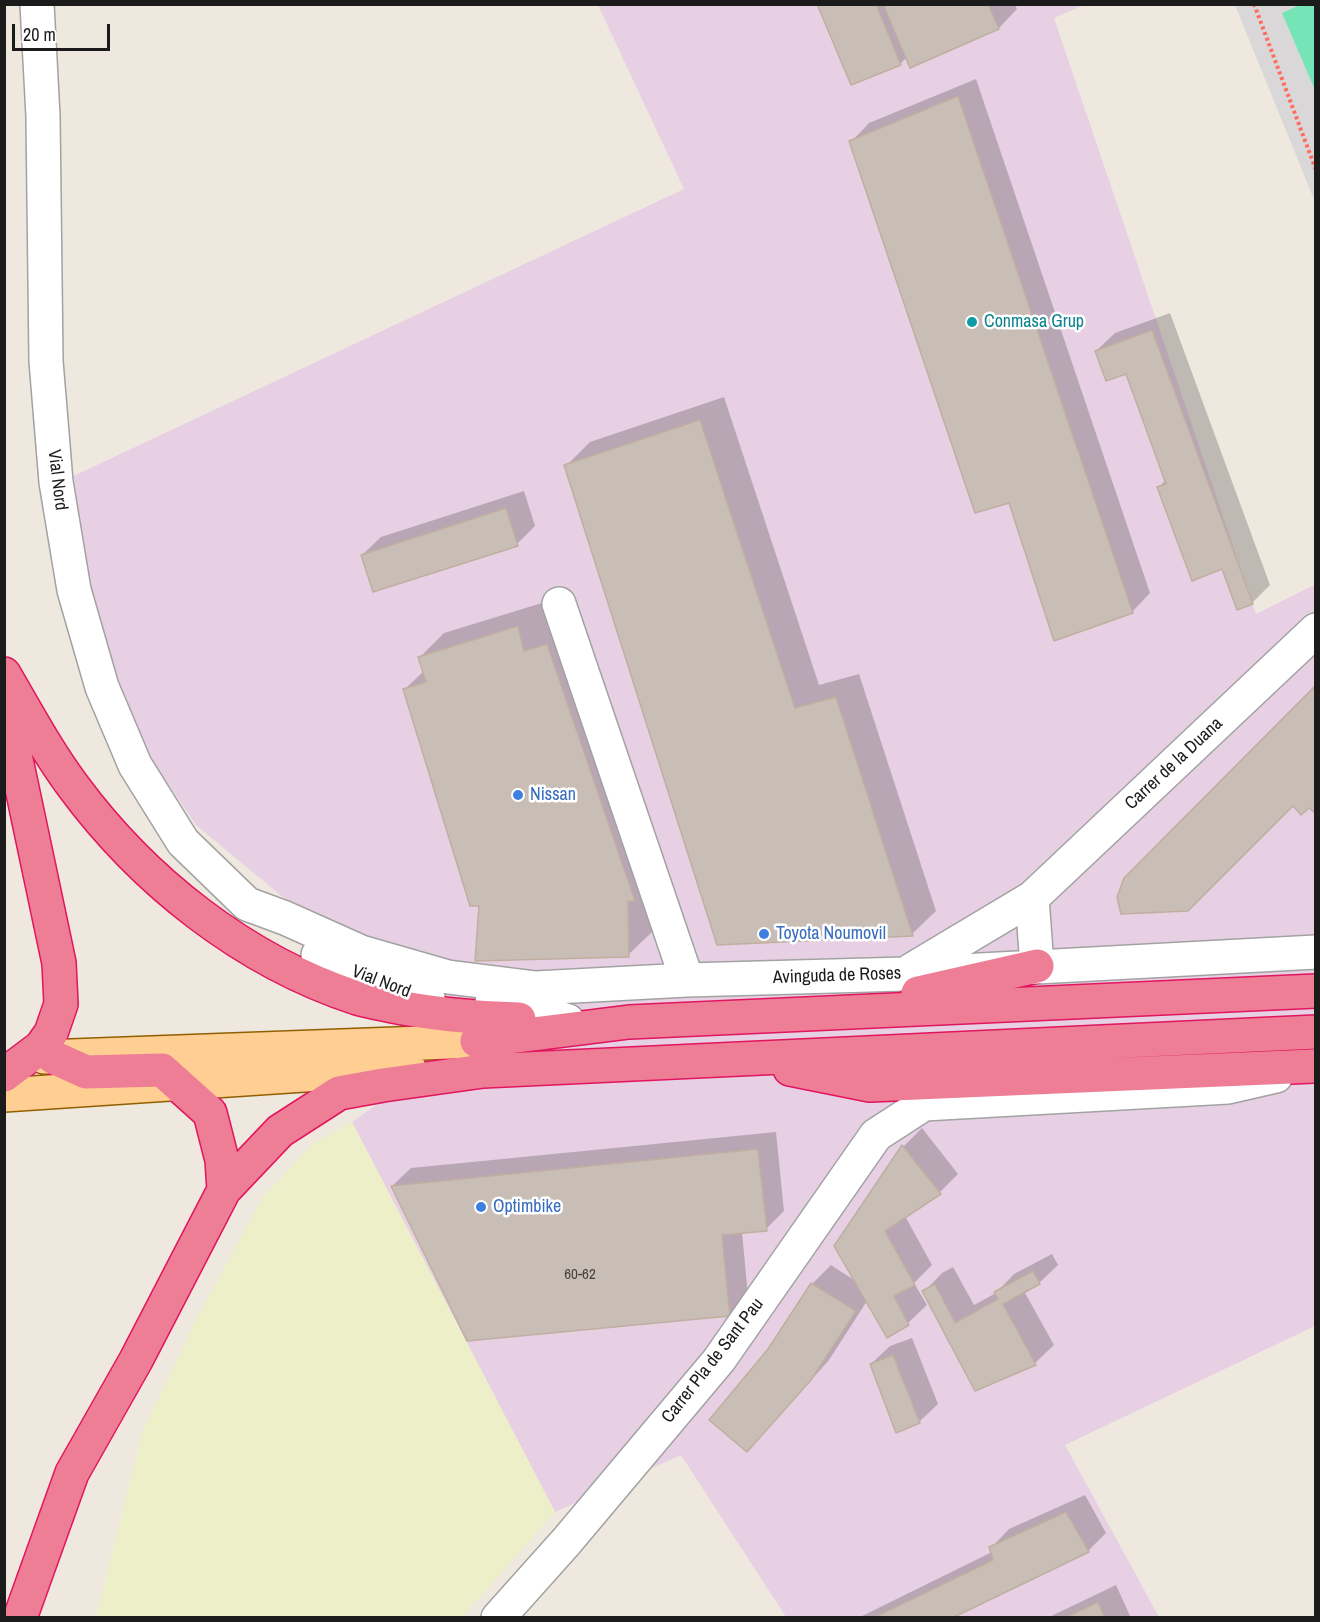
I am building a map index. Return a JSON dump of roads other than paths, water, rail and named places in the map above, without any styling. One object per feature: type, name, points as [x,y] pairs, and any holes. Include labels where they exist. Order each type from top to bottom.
[{"type":"highway","points":[[4,674],[36,732],[100,821],[180,900],[254,950],[294,973],[358,998],[415,1010],[478,1018],[628,1022],[1316,991]]},
{"type":"highway","points":[[4,703],[59,963],[61,1004],[51,1033],[41,1047],[23,1062]]},
{"type":"highway","points":[[837,1012],[1037,966]]},
{"type":"highway","points":[[20,1617],[72,1473],[136,1360],[225,1190],[280,1131],[339,1093],[383,1085],[480,1056],[628,1022]]},
{"type":"highway","points":[[480,1056],[741,1059],[1316,1032]]},
{"type":"highway","points":[[741,1059],[870,1085],[1315,1066]]},
{"type":"highway","points":[[23,1062],[86,1072],[162,1070],[210,1113],[222,1160],[225,1190]]},
{"type":"main road","points":[[23,1062],[480,1056]]},
{"type":"main road","points":[[4,1095],[422,1067],[480,1056]]},
{"type":"street","name":"Vial Nord","points":[[37,4],[44,116],[46,361],[56,482],[74,590],[102,687],[135,765],[183,842],[247,904],[299,946],[383,987],[419,997],[515,1004],[568,1021]]},
{"type":"street","points":[[559,604],[687,980]]},
{"type":"street","name":"Carrer de la Duana","points":[[906,974],[1032,898],[1316,630]]},
{"type":"street","points":[[1032,898],[1037,966]]},
{"type":"street","name":"Vial Nord","points":[[247,904],[362,952]]},
{"type":"street","name":"Avinguda de Roses","points":[[362,952],[448,977],[536,988],[687,980],[906,974],[1316,952]]},
{"type":"street","name":"Carrer Pla de Sant Pau","points":[[498,1617],[566,1542],[719,1360],[876,1135],[924,1104],[1228,1087],[1315,1066]]},
{"type":"place","name":"Conmasa Grup","points":[[972,322]]},
{"type":"place","name":"Nissan","points":[[518,795]]},
{"type":"place","name":"Toyota Noumovil","points":[[764,934]]},
{"type":"place","name":"Optimbike","points":[[481,1207]]}]
